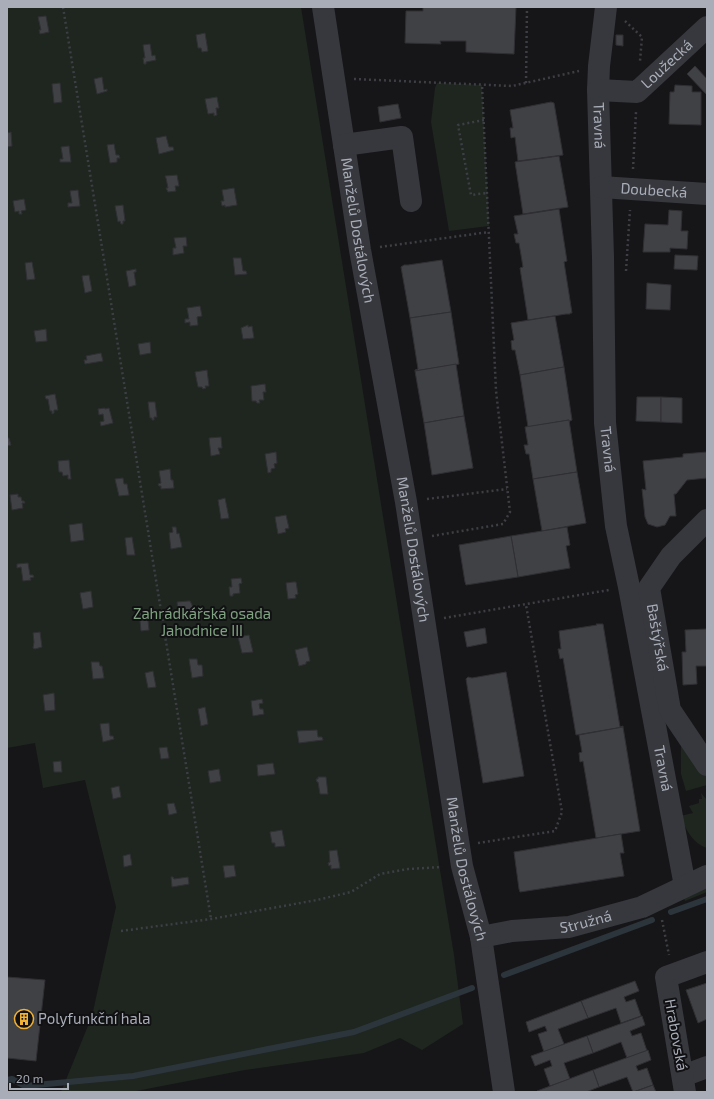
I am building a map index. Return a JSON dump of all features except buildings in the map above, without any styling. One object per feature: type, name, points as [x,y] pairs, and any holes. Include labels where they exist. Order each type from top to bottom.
[{"type":"street","name":"Manželů Dostálových","points":[[323,7],[360,250],[406,502],[461,855],[481,937],[504,1092]]},
{"type":"street","name":"Travná","points":[[606,7],[599,66],[598,90],[603,257],[605,423],[616,526],[629,587],[685,886]]},
{"type":"street","name":"Loužecká","points":[[598,90],[637,92],[707,27]]},
{"type":"street","points":[[344,145],[402,137],[411,201]]},
{"type":"street","name":"Doubecká","points":[[601,187],[707,194]]},
{"type":"street","name":"Baštýřská","points":[[707,520],[671,556],[649,588],[670,710],[707,765]]},
{"type":"street","name":"Stružná","points":[[481,937],[512,931],[569,927],[642,907],[707,876]]},
{"type":"street","points":[[669,976],[707,962]]},
{"type":"street","name":"Hrabovská","points":[[669,976],[684,1084]]},
{"type":"street","points":[[684,1084],[707,1067]]},
{"type":"path","points":[[63,7],[211,919]]},
{"type":"path","points":[[526,83],[528,7]]},
{"type":"path","points":[[334,79],[512,86],[599,66]]},
{"type":"path","points":[[412,540],[503,524],[510,512],[496,391],[482,85]]},
{"type":"path","points":[[484,120],[458,125],[471,194],[487,193]]},
{"type":"path","points":[[360,250],[489,232]]},
{"type":"path","points":[[406,502],[507,489]]},
{"type":"path","points":[[425,621],[629,587]]},
{"type":"path","points":[[121,931],[211,919],[317,900],[350,892],[380,874],[408,869],[555,831],[562,812],[526,605]]},
{"type":"path","points":[[658,899],[669,976]]},
{"type":"green space","name":"Zahrádkářská osada Jahodnice III","points":[[7,7],[301,7],[454,955],[463,1024],[422,1050],[400,1038],[364,1053],[245,1070],[131,1092],[61,1092],[92,1016],[116,907],[85,780],[43,788],[35,743],[7,748]]},
{"type":"green space","points":[[437,83],[482,85],[489,226],[449,231],[431,122],[435,88]]},
{"type":"green space","points":[[681,738],[707,777],[707,785],[686,791],[681,774]]},
{"type":"green space","points":[[701,793],[707,800],[707,848],[697,843],[693,839],[687,831],[680,816],[693,813],[689,806],[699,803],[699,799],[702,799]]},
{"type":"green space","points":[[707,888],[707,892],[685,901],[684,898]]},
{"type":"waterway","points":[[671,912],[707,899]]},
{"type":"waterway","points":[[504,975],[652,920]]},
{"type":"waterway","points":[[7,1080],[12,1079],[25,1086],[133,1076],[354,1032],[472,988]]},
{"type":"place","name":"Polyfunkční hala","points":[[24,1019]]}]
